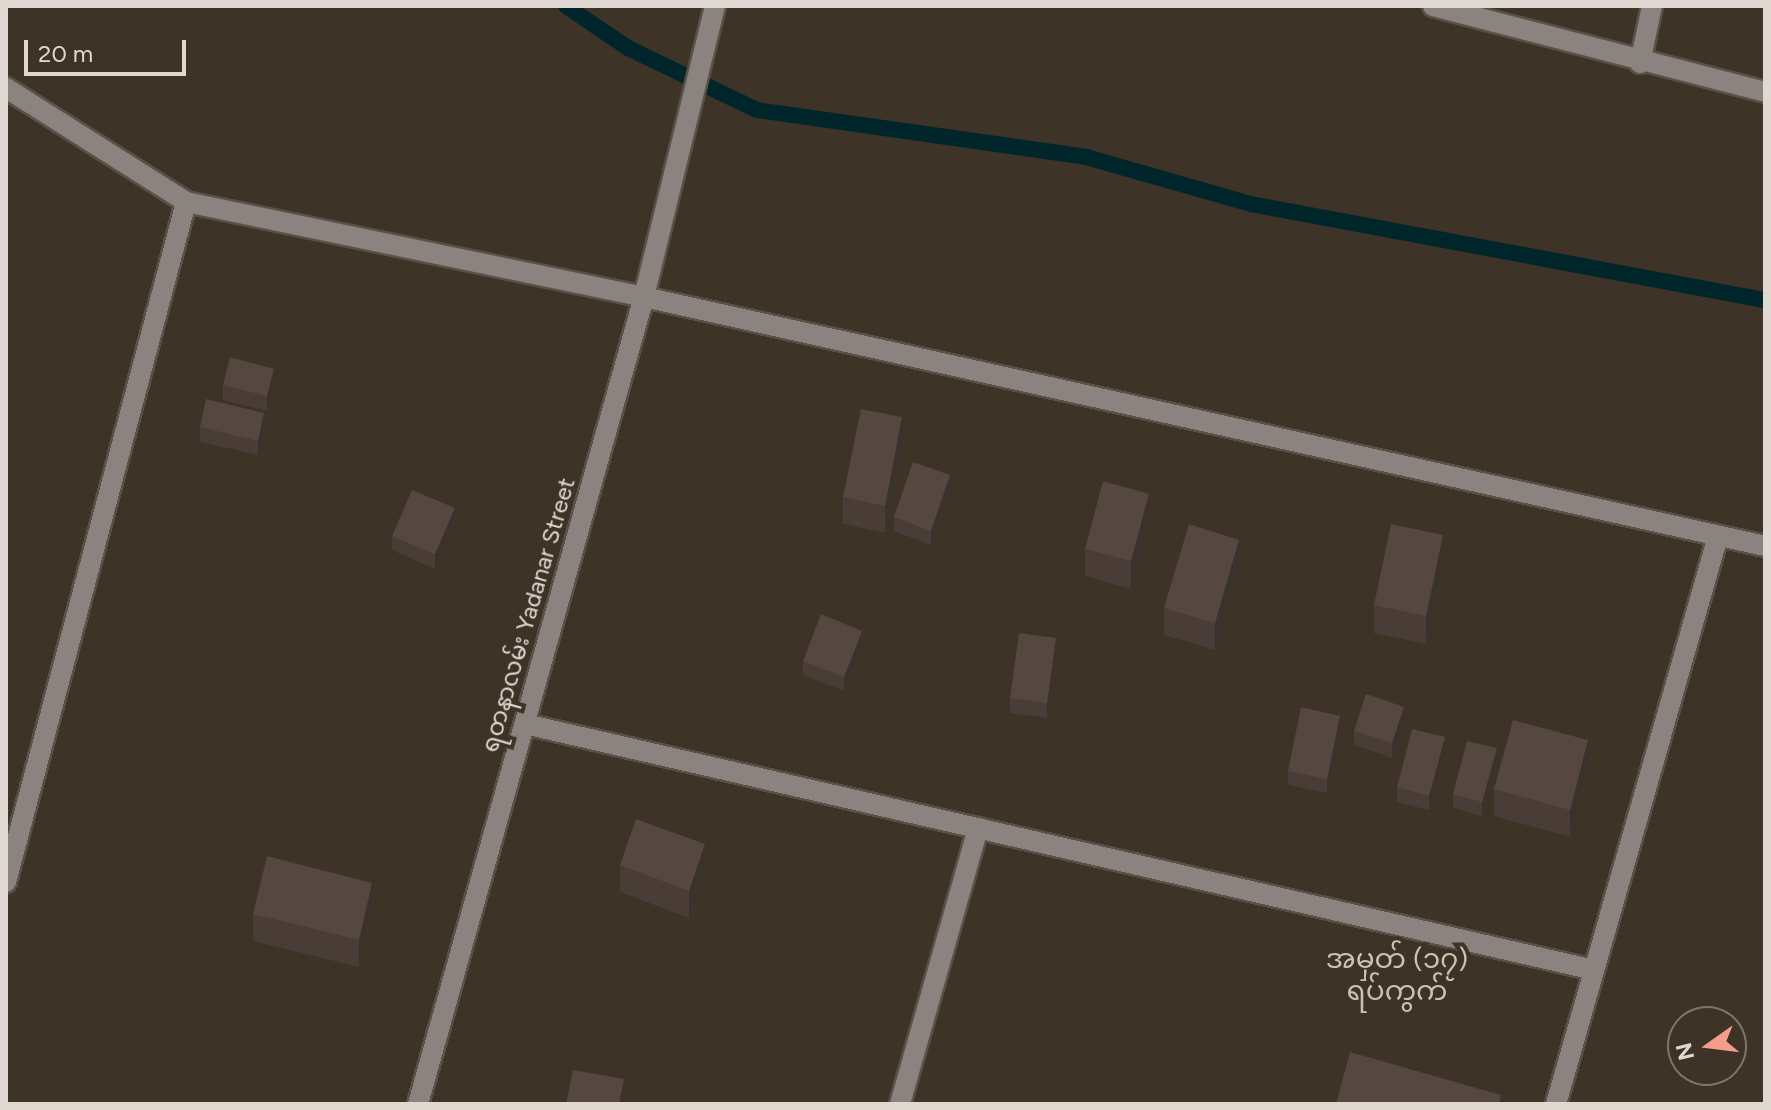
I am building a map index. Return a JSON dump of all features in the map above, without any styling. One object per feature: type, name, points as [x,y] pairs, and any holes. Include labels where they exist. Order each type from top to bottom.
[{"type":"street","name":"ရတနာလမ်း Yadanar Street","points":[[418,1104],[644,297],[680,138],[715,6]]},
{"type":"street","points":[[1433,6],[1640,63],[1765,92]]},
{"type":"street","points":[[1640,63],[1652,6]]},
{"type":"street","points":[[6,88],[186,202],[644,297],[1765,546]]},
{"type":"street","points":[[6,882],[186,202]]},
{"type":"street","points":[[1556,1104],[1718,536]]},
{"type":"street","points":[[525,724],[1594,970]]},
{"type":"street","points":[[900,1104],[978,828]]},
{"type":"building","points":[[230,357],[274,369],[267,396],[223,385]]},
{"type":"building","points":[[206,399],[264,413],[258,441],[200,427]]},
{"type":"building","points":[[861,409],[902,417],[885,506],[843,497]]},
{"type":"building","points":[[913,462],[950,475],[931,531],[894,517]]},
{"type":"building","points":[[1103,481],[1149,494],[1131,561],[1085,549]]},
{"type":"building","points":[[412,490],[455,508],[435,554],[392,536]]},
{"type":"building","points":[[1189,524],[1239,540],[1215,623],[1164,608]]},
{"type":"building","points":[[1391,524],[1443,535],[1426,616],[1374,605]]},
{"type":"building","points":[[821,614],[862,631],[844,677],[803,661]]},
{"type":"building","points":[[1019,633],[1056,638],[1047,703],[1010,698]]},
{"type":"building","points":[[1366,694],[1404,707],[1392,743],[1354,731]]},
{"type":"building","points":[[1301,707],[1340,716],[1327,779],[1288,771]]},
{"type":"building","points":[[1513,720],[1588,740],[1570,810],[1494,789]]},
{"type":"building","points":[[1412,729],[1445,737],[1429,796],[1397,787]]},
{"type":"building","points":[[1467,741],[1497,748],[1482,802],[1453,794]]},
{"type":"building","points":[[636,819],[705,844],[689,891],[620,865]]},
{"type":"building","points":[[267,856],[372,883],[359,940],[253,914]]},
{"type":"building","points":[[1350,1052],[1501,1095],[1499,1104],[1336,1104]]},
{"type":"building","points":[[573,1070],[624,1079],[619,1104],[566,1104]]},
{"type":"waterway","points":[[566,6],[628,48],[757,110],[1086,157],[1251,204],[1765,300]]},
{"type":"district","name":"အမှတ် (၁၇) ရပ်ကွက်","points":[[1397,974]]}]
